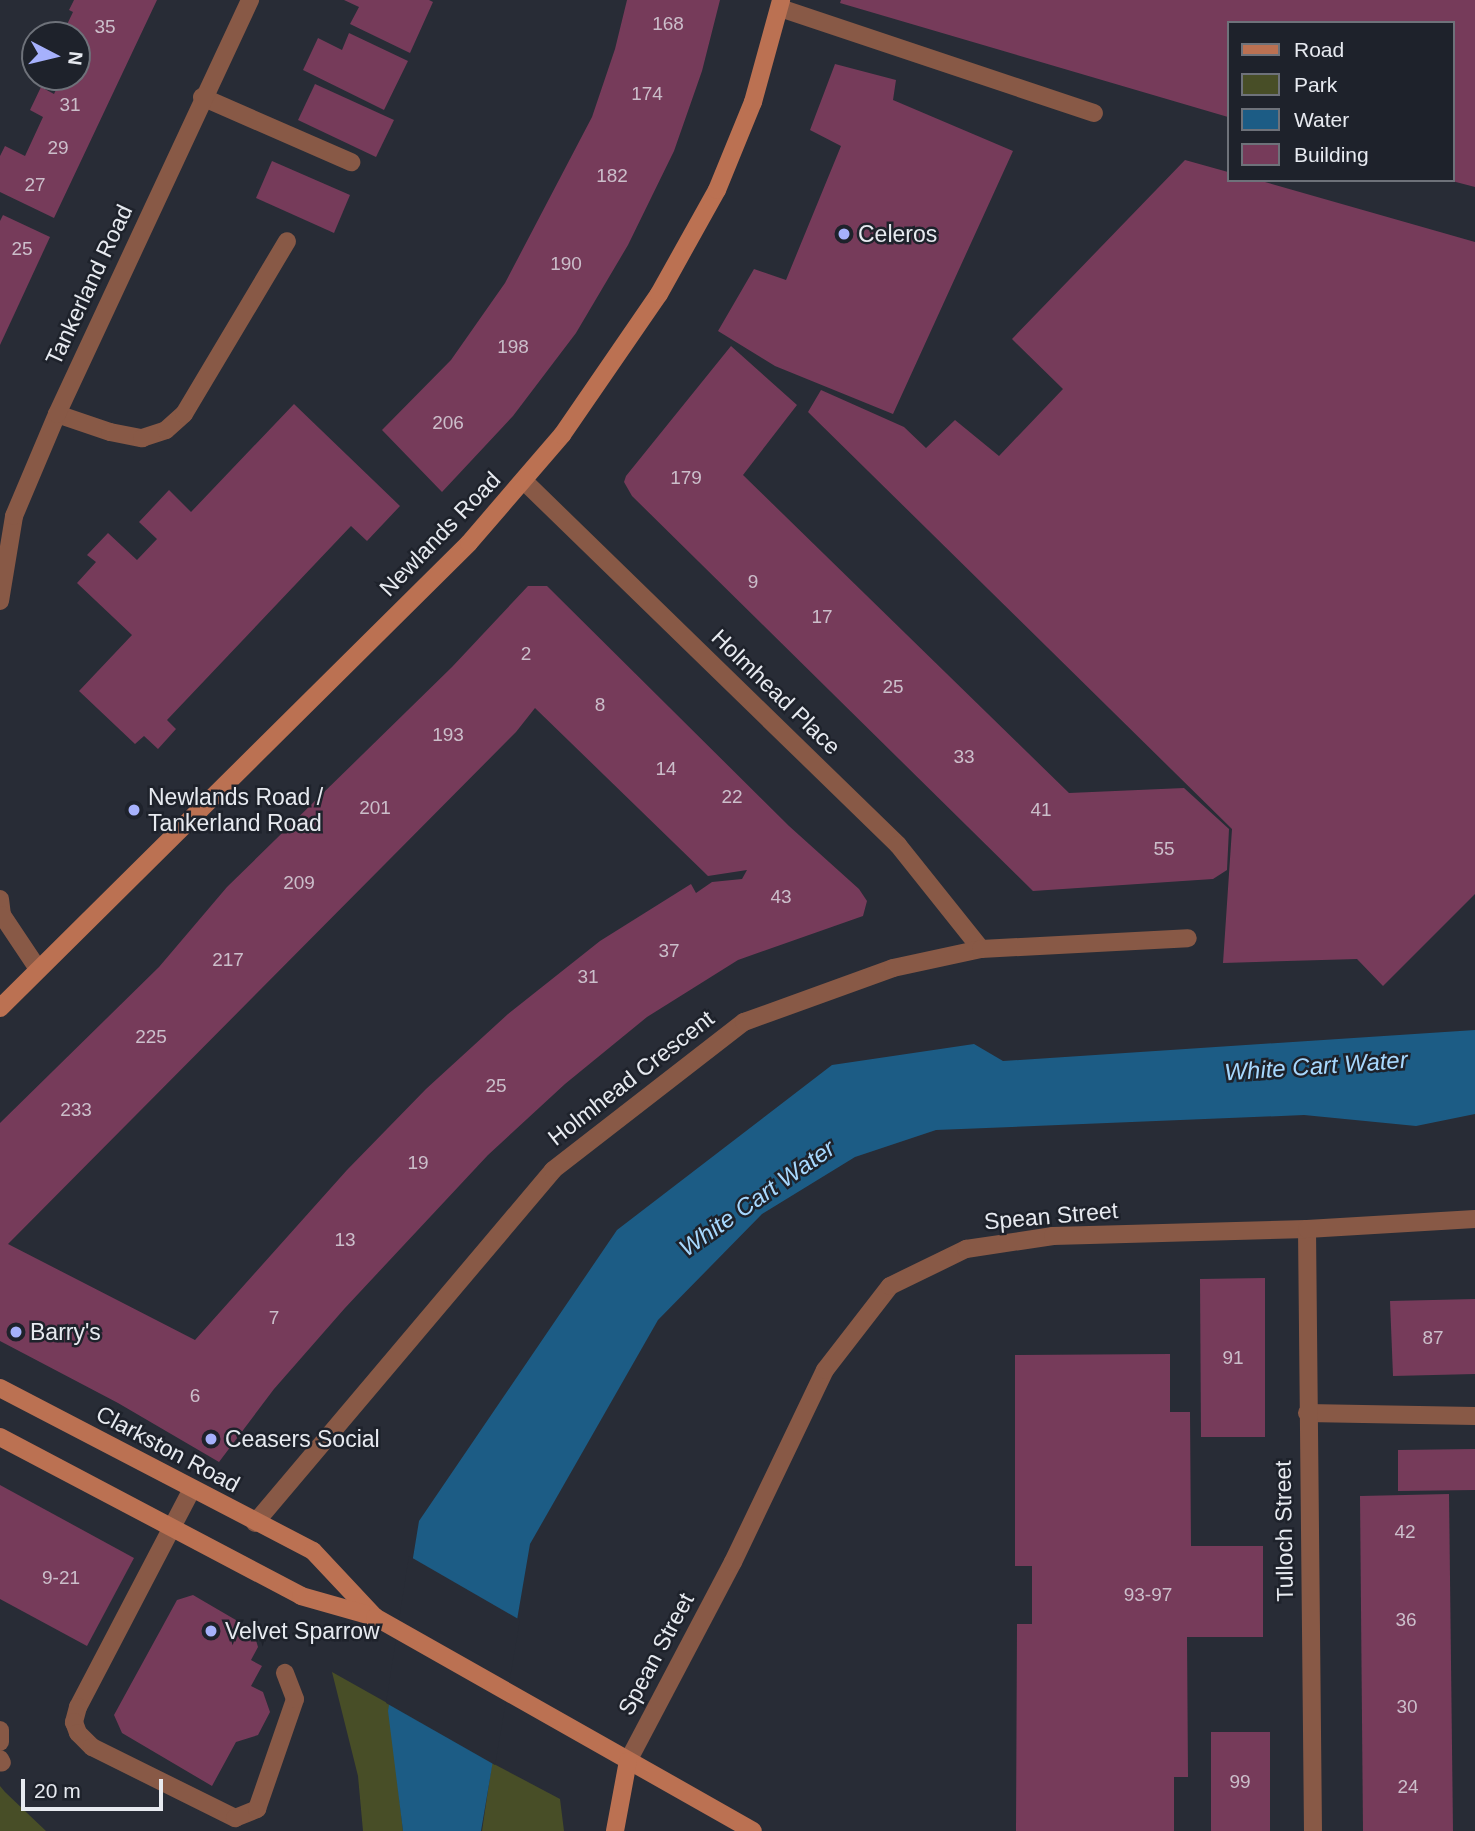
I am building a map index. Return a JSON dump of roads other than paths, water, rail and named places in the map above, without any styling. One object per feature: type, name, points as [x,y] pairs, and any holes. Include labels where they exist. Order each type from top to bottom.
[{"type":"street","name":"Tankerland Road","points":[[0,601],[14,516],[57,414],[202,97],[250,0]]},
{"type":"street","points":[[781,4],[1094,113]]},
{"type":"street","name":"Newlands Road","points":[[0,1008],[469,543],[524,481],[600,385],[659,294],[717,190],[753,102],[781,4]]},
{"type":"street","points":[[202,97],[351,162]]},
{"type":"street","points":[[57,414],[110,432],[142,438],[166,430],[184,414],[287,241]]},
{"type":"street","name":"Holmhead Place","points":[[524,481],[898,845],[981,949]]},
{"type":"street","points":[[0,900],[2,915],[38,969]]},
{"type":"street","name":"Holmhead Crescent","points":[[256,1523],[553,1170],[744,1022],[893,968],[981,949],[1188,938]]},
{"type":"street","name":"Spean Street","points":[[628,1761],[733,1562],[825,1370],[890,1286],[966,1249],[1053,1236],[1307,1230],[1475,1219]]},
{"type":"street","name":"Tulloch Street","points":[[1307,1230],[1313,1831]]},
{"type":"street","name":"Clarkston Road","points":[[0,1388],[313,1551],[375,1617]]},
{"type":"street","points":[[1307,1413],[1475,1416]]},
{"type":"street","points":[[0,1437],[301,1597],[375,1617],[753,1831]]},
{"type":"street","points":[[192,1489],[78,1707],[74,1722],[83,1741],[235,1818],[257,1809],[295,1699],[285,1673]]},
{"type":"street","points":[[0,1730],[0,1742]]},
{"type":"street","points":[[615,1831],[628,1761]]},
{"type":"water","name":"White Cart Water","points":[[1475,1030],[1475,1114],[1416,1126],[1304,1115],[936,1130],[855,1157],[762,1214],[658,1320],[530,1544],[481,1831],[403,1831],[388,1711],[419,1521],[617,1230],[832,1065],[974,1044],[1003,1061]]},
{"type":"place","name":"Celeros","points":[[844,234]]},
{"type":"place","name":"Newlands Road / Tankerland Road","points":[[134,810]]},
{"type":"place","name":"Barry's","points":[[16,1332]]},
{"type":"place","name":"Ceasers Social","points":[[211,1439]]},
{"type":"place","name":"Velvet Sparrow","points":[[211,1631]]}]
